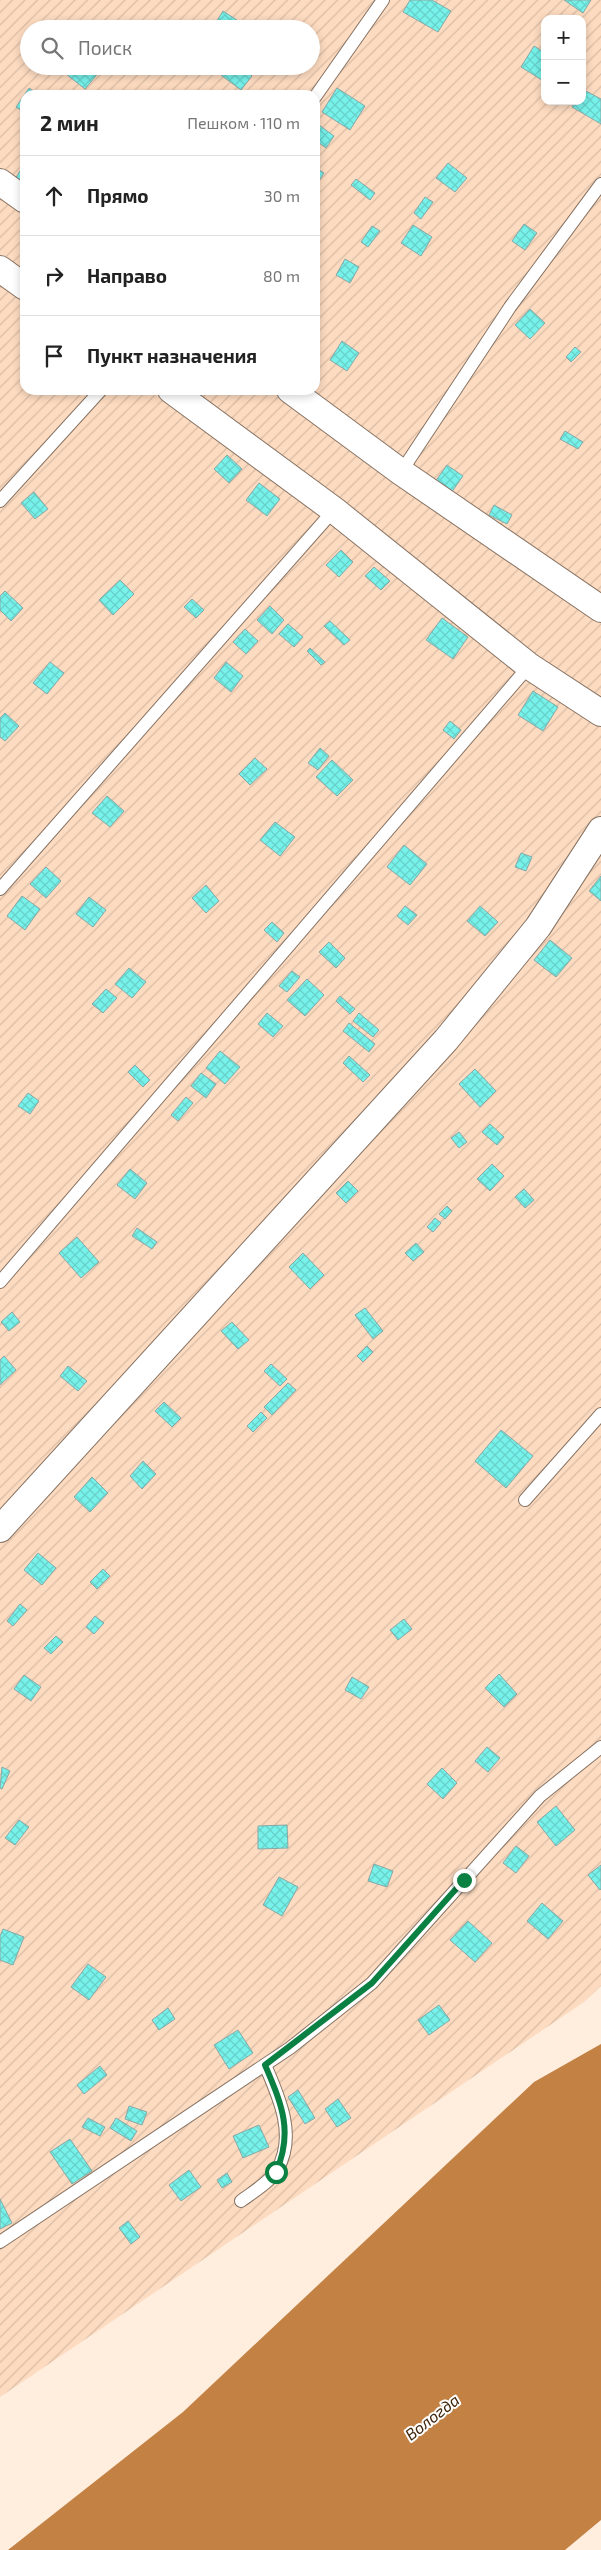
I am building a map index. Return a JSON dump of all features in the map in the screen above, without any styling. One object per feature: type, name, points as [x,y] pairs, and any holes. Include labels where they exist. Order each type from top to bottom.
[{"type":"street","points":[[0,182],[20,196]]},
{"type":"street","points":[[0,269],[20,283]]},
{"type":"street","points":[[178,395],[334,510],[529,666],[601,713]]},
{"type":"street","points":[[297,395],[400,472],[601,609]]},
{"type":"street","points":[[0,1529],[446,1040],[538,927],[601,830]]},
{"type":"lane","points":[[320,90],[383,0]]},
{"type":"lane","points":[[400,472],[510,307],[601,184]]},
{"type":"lane","points":[[0,501],[96,395]]},
{"type":"lane","points":[[0,889],[334,510]]},
{"type":"lane","points":[[0,1282],[529,666]]},
{"type":"lane","points":[[526,1500],[601,1414]]},
{"type":"lane","points":[[0,2242],[265,2065],[372,1983],[540,1796],[601,1746]]},
{"type":"lane","points":[[242,2201],[276,2172],[283,2157],[286,2137],[285,2120],[265,2065]]},
{"type":"shaded area","points":[[0,0],[601,0],[601,1986],[584,2002],[0,2397]]},
{"type":"water","name":"Вологда","points":[[601,2044],[601,2520],[565,2550],[8,2550],[183,2412],[534,2082]]},
{"type":"building","points":[[410,0],[432,0],[451,11],[438,32],[403,12]]},
{"type":"building","points":[[564,0],[591,0],[583,13]]},
{"type":"building","points":[[223,11],[237,20],[218,20]]},
{"type":"building","points":[[534,46],[541,50],[541,80],[521,67]]},
{"type":"building","points":[[67,75],[97,75],[85,89]]},
{"type":"building","points":[[221,75],[251,75],[252,76],[241,90]]},
{"type":"building","points":[[337,88],[365,106],[350,130],[322,112]]},
{"type":"building","points":[[586,91],[601,99],[601,124],[572,107],[573,105],[586,105]]},
{"type":"building","points":[[20,101],[20,110],[16,107]]},
{"type":"building","points":[[320,126],[334,136],[326,148],[320,144]]},
{"type":"building","points":[[448,163],[467,178],[455,192],[436,178]]},
{"type":"building","points":[[320,170],[324,173],[320,179]]},
{"type":"building","points":[[20,171],[20,182],[15,179]]},
{"type":"building","points":[[356,179],[375,193],[370,200],[351,185]]},
{"type":"building","points":[[425,197],[433,202],[421,219],[414,213]]},
{"type":"building","points":[[524,224],[537,233],[525,250],[512,241]]},
{"type":"building","points":[[413,225],[432,237],[421,256],[401,243]]},
{"type":"building","points":[[372,226],[380,231],[368,247],[361,242]]},
{"type":"building","points":[[345,259],[359,267],[350,283],[336,275]]},
{"type":"building","points":[[530,309],[545,323],[530,339],[515,325]]},
{"type":"building","points":[[342,341],[359,353],[347,371],[330,360]]},
{"type":"building","points":[[575,347],[581,352],[571,362],[566,357]]},
{"type":"building","points":[[565,431],[583,442],[578,449],[560,439]]},
{"type":"building","points":[[227,455],[242,469],[229,483],[214,469]]},
{"type":"building","points":[[447,465],[463,476],[451,493],[435,482]]},
{"type":"building","points":[[259,483],[280,499],[267,516],[246,500]]},
{"type":"building","points":[[34,492],[48,509],[35,519],[21,503]]},
{"type":"building","points":[[494,505],[512,515],[507,524],[489,515]]},
{"type":"building","points":[[341,550],[353,562],[339,577],[326,565]]},
{"type":"building","points":[[374,567],[390,581],[381,590],[365,576]]},
{"type":"building","points":[[120,580],[134,594],[113,615],[99,600]]},
{"type":"building","points":[[5,591],[23,608],[11,621],[0,610],[0,596]]},
{"type":"building","points":[[192,599],[204,610],[196,618],[184,607]]},
{"type":"building","points":[[270,606],[284,620],[272,634],[257,620]]},
{"type":"building","points":[[442,618],[468,637],[453,659],[426,640]]},
{"type":"building","points":[[330,621],[350,640],[344,645],[324,626]]},
{"type":"building","points":[[288,624],[303,637],[294,647],[279,634]]},
{"type":"building","points":[[245,629],[258,641],[246,654],[233,642]]},
{"type":"building","points":[[310,648],[325,662],[321,665],[307,651]]},
{"type":"building","points":[[50,662],[64,673],[47,694],[33,683]]},
{"type":"building","points":[[226,662],[243,676],[231,692],[214,678]]},
{"type":"building","points":[[533,691],[558,707],[543,731],[518,715]]},
{"type":"building","points":[[5,713],[19,726],[5,741],[0,737],[0,718]]},
{"type":"building","points":[[450,721],[461,730],[454,739],[443,730]]},
{"type":"building","points":[[320,748],[329,756],[318,770],[308,763]]},
{"type":"building","points":[[255,758],[267,769],[250,785],[239,774]]},
{"type":"building","points":[[332,760],[353,780],[337,796],[316,777]]},
{"type":"building","points":[[107,796],[124,811],[110,827],[92,813]]},
{"type":"building","points":[[275,822],[295,837],[280,856],[260,840]]},
{"type":"building","points":[[404,845],[427,864],[410,885],[387,867]]},
{"type":"building","points":[[521,853],[532,857],[526,871],[515,867]]},
{"type":"building","points":[[46,867],[61,881],[46,898],[30,884]]},
{"type":"building","points":[[601,876],[601,901],[589,891]]},
{"type":"building","points":[[206,885],[219,901],[206,913],[192,898]]},
{"type":"building","points":[[22,896],[40,909],[25,930],[7,916]]},
{"type":"building","points":[[89,897],[106,910],[93,927],[76,914]]},
{"type":"building","points":[[405,906],[417,915],[408,925],[397,916]]},
{"type":"building","points":[[480,906],[498,922],[485,936],[467,921]]},
{"type":"building","points":[[272,922],[284,933],[277,942],[264,930]]},
{"type":"building","points":[[550,940],[572,958],[556,977],[534,960]]},
{"type":"building","points":[[329,942],[345,958],[336,968],[319,952]]},
{"type":"building","points":[[129,968],[146,982],[132,998],[115,984]]},
{"type":"building","points":[[292,971],[300,977],[287,992],[279,986]]},
{"type":"building","points":[[307,979],[324,995],[305,1016],[287,1000]]},
{"type":"building","points":[[106,989],[117,998],[103,1013],[92,1004]]},
{"type":"building","points":[[340,996],[355,1009],[350,1014],[336,1001]]},
{"type":"building","points":[[267,1013],[283,1026],[273,1037],[258,1024]]},
{"type":"building","points":[[359,1013],[379,1030],[373,1037],[353,1021]]},
{"type":"building","points":[[349,1023],[375,1044],[369,1052],[343,1031]]},
{"type":"building","points":[[220,1051],[240,1067],[225,1084],[206,1068]]},
{"type":"building","points":[[349,1056],[370,1075],[363,1082],[343,1063]]},
{"type":"building","points":[[135,1065],[150,1080],[143,1087],[128,1072]]},
{"type":"building","points":[[475,1069],[496,1091],[480,1107],[459,1084]]},
{"type":"building","points":[[201,1073],[216,1084],[206,1098],[191,1086]]},
{"type":"building","points":[[28,1093],[39,1101],[30,1114],[18,1106]]},
{"type":"building","points":[[186,1097],[193,1103],[178,1121],[171,1115]]},
{"type":"building","points":[[490,1124],[504,1137],[497,1145],[482,1132]]},
{"type":"building","points":[[459,1132],[467,1142],[459,1148],[451,1138]]},
{"type":"building","points":[[492,1164],[504,1176],[490,1191],[477,1179]]},
{"type":"building","points":[[130,1169],[147,1183],[135,1199],[117,1185]]},
{"type":"building","points":[[348,1181],[358,1191],[346,1203],[336,1193]]},
{"type":"building","points":[[524,1189],[534,1200],[525,1208],[515,1197]]},
{"type":"building","points":[[447,1206],[452,1211],[445,1219],[439,1214]]},
{"type":"building","points":[[435,1218],[441,1223],[433,1232],[427,1227]]},
{"type":"building","points":[[137,1228],[157,1242],[152,1249],[132,1236]]},
{"type":"building","points":[[77,1237],[99,1262],[81,1278],[59,1253]]},
{"type":"building","points":[[416,1243],[424,1252],[413,1261],[405,1253]]},
{"type":"building","points":[[303,1253],[324,1275],[310,1289],[289,1267]]},
{"type":"building","points":[[365,1308],[383,1331],[373,1339],[355,1315]]},
{"type":"building","points":[[12,1312],[20,1322],[9,1331],[1,1322]]},
{"type":"building","points":[[232,1322],[249,1340],[238,1349],[221,1331]]},
{"type":"building","points":[[367,1346],[373,1352],[363,1362],[357,1356]]},
{"type":"building","points":[[4,1356],[16,1370],[0,1385],[0,1360]]},
{"type":"building","points":[[271,1364],[287,1379],[280,1386],[264,1371]]},
{"type":"building","points":[[68,1366],[87,1381],[78,1391],[60,1376]]},
{"type":"building","points":[[288,1383],[296,1390],[272,1415],[264,1407]]},
{"type":"building","points":[[164,1402],[181,1418],[172,1427],[155,1411]]},
{"type":"building","points":[[261,1412],[267,1418],[253,1432],[247,1426]]},
{"type":"building","points":[[501,1430],[533,1456],[506,1488],[475,1461]]},
{"type":"building","points":[[143,1461],[156,1474],[142,1489],[130,1476]]},
{"type":"building","points":[[92,1477],[108,1493],[90,1512],[74,1497]]},
{"type":"building","points":[[38,1553],[56,1568],[42,1585],[24,1570]]},
{"type":"building","points":[[103,1569],[110,1576],[97,1589],[90,1582]]},
{"type":"building","points":[[20,1604],[27,1610],[13,1626],[7,1621]]},
{"type":"building","points":[[95,1616],[104,1623],[94,1634],[86,1627]]},
{"type":"building","points":[[404,1619],[412,1629],[398,1640],[390,1630]]},
{"type":"building","points":[[56,1636],[63,1642],[51,1654],[44,1648]]},
{"type":"building","points":[[499,1674],[517,1694],[504,1707],[485,1688]]},
{"type":"building","points":[[24,1675],[41,1687],[31,1701],[14,1689]]},
{"type":"building","points":[[352,1677],[369,1687],[361,1699],[345,1690]]},
{"type":"building","points":[[487,1747],[500,1758],[488,1772],[475,1761]]},
{"type":"building","points":[[2,1767],[10,1771],[2,1789],[0,1788]]},
{"type":"building","points":[[442,1768],[457,1783],[443,1799],[427,1784]]},
{"type":"building","points":[[556,1806],[575,1830],[556,1846],[537,1822]]},
{"type":"building","points":[[19,1820],[29,1827],[15,1845],[5,1838]]},
{"type":"building","points":[[287,1825],[288,1848],[258,1849],[258,1826]]},
{"type":"building","points":[[516,1846],[529,1856],[516,1873],[503,1863]]},
{"type":"building","points":[[374,1864],[393,1871],[387,1887],[368,1881]]},
{"type":"building","points":[[601,1865],[601,1889],[600,1890],[588,1875]]},
{"type":"building","points":[[279,1877],[298,1887],[282,1916],[263,1905]]},
{"type":"building","points":[[542,1903],[563,1921],[548,1939],[527,1921]]},
{"type":"building","points":[[468,1921],[492,1943],[475,1962],[450,1940]]},
{"type":"building","points":[[3,1929],[24,1937],[13,1965],[0,1960],[0,1936]]},
{"type":"building","points":[[88,1964],[106,1977],[89,2000],[71,1987]]},
{"type":"building","points":[[439,2005],[450,2020],[429,2035],[418,2020]]},
{"type":"building","points":[[168,2008],[175,2019],[159,2030],[152,2020]]},
{"type":"building","points":[[238,2030],[253,2053],[229,2069],[214,2045]]},
{"type":"building","points":[[100,2066],[107,2075],[84,2094],[77,2085]]},
{"type":"building","points":[[298,2090],[315,2118],[305,2124],[288,2097]]},
{"type":"building","points":[[338,2099],[351,2118],[337,2127],[325,2109]]},
{"type":"building","points":[[129,2106],[147,2112],[142,2125],[125,2119]]},
{"type":"building","points":[[88,2118],[105,2127],[100,2136],[82,2127]]},
{"type":"building","points":[[116,2118],[137,2131],[131,2141],[110,2128]]},
{"type":"building","points":[[259,2125],[269,2147],[243,2158],[233,2136]]},
{"type":"building","points":[[70,2139],[92,2171],[72,2184],[50,2152]]},
{"type":"building","points":[[189,2170],[201,2187],[181,2201],[169,2185]]},
{"type":"building","points":[[227,2173],[232,2182],[222,2188],[217,2180]]},
{"type":"building","points":[[0,2199],[12,2223],[0,2229]]},
{"type":"building","points":[[128,2221],[140,2237],[131,2244],[119,2228]]},
{"type":"route","points":[[276,2172],[283,2157],[286,2137],[285,2120],[277,2093],[265,2065],[290,2048],[372,1983],[464,1880]]}]
